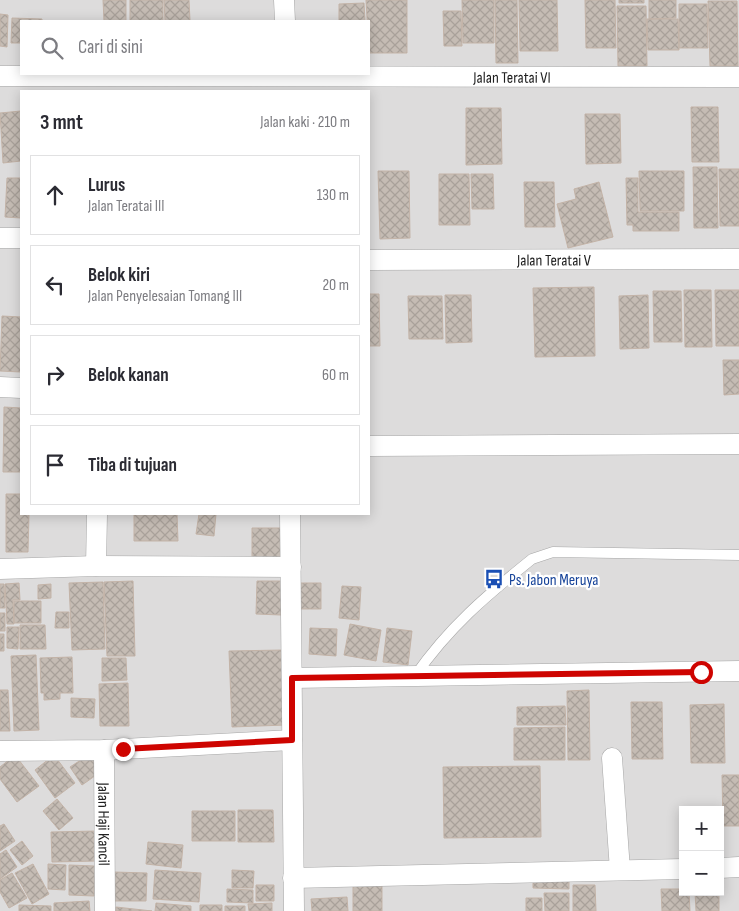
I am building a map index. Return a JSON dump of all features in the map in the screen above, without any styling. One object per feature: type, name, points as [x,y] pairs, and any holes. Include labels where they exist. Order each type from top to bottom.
[{"type":"street","points":[[284,0],[285,20]]},
{"type":"street","name":"Jalan Teratai VI","points":[[0,76],[105,83],[739,77]]},
{"type":"street","points":[[0,238],[20,238]]},
{"type":"street","name":"Jalan Teratai V","points":[[370,260],[739,258]]},
{"type":"street","points":[[0,387],[20,388]]},
{"type":"street","points":[[370,446],[739,444]]},
{"type":"street","points":[[96,566],[97,515]]},
{"type":"street","points":[[290,515],[294,911]]},
{"type":"street","points":[[0,569],[96,566],[290,567]]},
{"type":"street","points":[[292,678],[739,671]]},
{"type":"street","points":[[0,751],[104,750],[292,740]]},
{"type":"street","name":"Jalan Haji Kancil","points":[[104,750],[105,911]]},
{"type":"street","points":[[612,758],[620,870]]},
{"type":"street","points":[[724,868],[739,867]]},
{"type":"street","points":[[293,878],[679,869]]},
{"type":"lane","points":[[415,676],[455,624],[532,559],[553,552],[739,556]]},
{"type":"shaded area","points":[[0,0],[739,0],[739,911],[0,911]]},
{"type":"building","points":[[103,0],[126,0],[126,20],[104,20]]},
{"type":"building","points":[[130,0],[163,0],[163,20],[130,20]]},
{"type":"building","points":[[164,0],[189,0],[190,20],[165,20]]},
{"type":"building","points":[[366,0],[407,0],[407,53],[370,53],[370,20],[367,20]]},
{"type":"building","points":[[462,0],[494,0],[494,43],[463,43]]},
{"type":"building","points":[[495,0],[517,0],[518,63],[496,63]]},
{"type":"building","points":[[519,0],[557,0],[558,51],[520,51]]},
{"type":"building","points":[[585,0],[615,0],[616,48],[586,48]]},
{"type":"building","points":[[619,0],[644,0],[644,3],[619,3]]},
{"type":"building","points":[[649,0],[676,0],[676,18],[649,19]]},
{"type":"building","points":[[708,1],[737,1],[738,66],[710,66]]},
{"type":"building","points":[[364,3],[365,20],[339,20],[339,4]]},
{"type":"building","points":[[679,4],[707,4],[708,48],[679,48]]},
{"type":"building","points":[[617,6],[646,6],[647,66],[618,66]]},
{"type":"building","points":[[443,11],[461,11],[462,46],[444,46]]},
{"type":"building","points":[[0,14],[8,15],[7,47],[0,46]]},
{"type":"building","points":[[12,18],[42,19],[20,20],[20,43],[11,43]]},
{"type":"building","points":[[647,19],[678,19],[679,50],[648,50]]},
{"type":"building","points":[[691,107],[718,107],[719,162],[692,162]]},
{"type":"building","points":[[466,108],[501,108],[502,164],[466,165]]},
{"type":"building","points":[[20,111],[20,161],[3,163],[0,113]]},
{"type":"building","points":[[585,114],[620,114],[621,163],[586,164]]},
{"type":"building","points":[[693,167],[717,167],[718,228],[694,228]]},
{"type":"building","points":[[719,169],[739,169],[739,226],[720,226]]},
{"type":"building","points":[[378,171],[409,171],[410,238],[380,239]]},
{"type":"building","points":[[639,171],[684,171],[684,211],[640,211]]},
{"type":"building","points":[[439,174],[469,174],[470,225],[439,225]]},
{"type":"building","points":[[471,174],[493,174],[494,209],[472,209]]},
{"type":"building","points":[[7,178],[20,178],[20,218],[5,217]]},
{"type":"building","points":[[626,178],[638,178],[638,212],[679,212],[679,231],[633,231],[633,225],[627,225]]},
{"type":"building","points":[[524,182],[554,182],[555,227],[525,227]]},
{"type":"building","points":[[599,182],[613,237],[568,248],[557,204],[576,199],[574,189]]},
{"type":"building","points":[[594,287],[595,356],[535,357],[533,288]]},
{"type":"building","points":[[684,290],[711,290],[712,347],[685,347]]},
{"type":"building","points":[[715,290],[739,290],[739,346],[716,346]]},
{"type":"building","points":[[653,291],[681,291],[682,342],[654,342]]},
{"type":"building","points":[[370,294],[379,294],[380,346],[370,346]]},
{"type":"building","points":[[445,295],[471,295],[472,342],[446,343]]},
{"type":"building","points":[[648,295],[649,348],[620,349],[619,296]]},
{"type":"building","points":[[408,296],[442,296],[443,339],[409,339]]},
{"type":"building","points":[[2,316],[20,317],[20,372],[0,371]]},
{"type":"building","points":[[723,360],[739,360],[739,394],[724,395]]},
{"type":"building","points":[[4,407],[20,408],[20,472],[3,472]]},
{"type":"building","points":[[6,494],[20,494],[20,515],[29,515],[28,552],[6,552]]},
{"type":"building","points":[[134,515],[177,515],[178,541],[134,541]]},
{"type":"building","points":[[199,515],[216,515],[214,536],[196,534]]},
{"type":"building","points":[[252,528],[284,528],[284,559],[252,559]]},
{"type":"building","points":[[133,581],[135,656],[107,656],[104,582]]},
{"type":"building","points":[[257,581],[283,581],[281,615],[256,614]]},
{"type":"building","points":[[103,582],[105,649],[72,650],[69,583]]},
{"type":"building","points":[[19,583],[20,600],[13,600],[14,624],[7,624],[5,584]]},
{"type":"building","points":[[296,583],[321,583],[321,609],[296,609]]},
{"type":"building","points":[[0,584],[4,584],[5,608],[0,608]]},
{"type":"building","points":[[51,584],[51,598],[38,599],[38,585]]},
{"type":"building","points":[[342,586],[361,587],[359,620],[339,618]]},
{"type":"building","points":[[14,601],[41,601],[41,623],[14,623]]},
{"type":"building","points":[[56,612],[69,612],[69,628],[55,628]]},
{"type":"building","points":[[0,613],[5,613],[5,631],[0,631]]},
{"type":"building","points":[[350,624],[381,630],[376,661],[344,655]]},
{"type":"building","points":[[20,625],[45,625],[46,649],[20,649]]},
{"type":"building","points":[[7,627],[19,627],[18,649],[7,648]]},
{"type":"building","points":[[310,628],[337,629],[336,656],[309,654]]},
{"type":"building","points":[[387,628],[412,631],[408,665],[383,662]]},
{"type":"building","points":[[0,634],[4,634],[4,651],[0,651]]},
{"type":"building","points":[[283,650],[286,725],[232,727],[229,651]]},
{"type":"building","points":[[36,655],[39,730],[14,731],[11,656]]},
{"type":"building","points":[[72,657],[73,693],[60,693],[60,699],[44,700],[44,693],[41,693],[40,658]]},
{"type":"building","points":[[102,658],[126,658],[127,680],[102,681]]},
{"type":"building","points":[[128,683],[129,726],[100,726],[99,684]]},
{"type":"building","points":[[0,690],[8,690],[10,731],[0,731]]},
{"type":"building","points":[[589,690],[590,760],[568,760],[567,691]]},
{"type":"building","points":[[71,698],[95,699],[94,718],[71,717]]},
{"type":"building","points":[[631,702],[662,702],[663,759],[632,759]]},
{"type":"building","points":[[724,704],[725,763],[691,763],[690,705]]},
{"type":"building","points":[[565,706],[566,725],[517,725],[517,707]]},
{"type":"building","points":[[565,727],[565,760],[514,760],[514,728]]},
{"type":"building","points":[[90,754],[102,771],[82,785],[70,767]]},
{"type":"building","points":[[15,755],[39,786],[17,802],[0,779],[0,767]]},
{"type":"building","points":[[54,755],[75,783],[55,798],[35,770]]},
{"type":"building","points":[[540,766],[541,837],[444,838],[443,767]]},
{"type":"building","points":[[722,775],[739,775],[739,826],[724,826]]},
{"type":"building","points":[[57,799],[73,818],[59,830],[43,811]]},
{"type":"building","points":[[238,810],[273,810],[274,842],[238,842]]},
{"type":"building","points":[[192,811],[235,811],[235,841],[192,841]]},
{"type":"building","points":[[4,824],[15,841],[0,851],[0,826]]},
{"type":"building","points":[[96,831],[97,861],[52,862],[51,832]]},
{"type":"building","points":[[22,841],[33,856],[22,865],[10,850]]},
{"type":"building","points":[[148,842],[183,845],[181,868],[146,864]]},
{"type":"building","points":[[6,850],[17,867],[0,879],[0,854]]},
{"type":"building","points":[[33,864],[49,894],[32,904],[15,873]]},
{"type":"building","points":[[48,864],[66,865],[65,890],[48,889]]},
{"type":"building","points":[[69,865],[95,866],[94,896],[69,895]]},
{"type":"building","points":[[155,870],[201,873],[199,902],[153,899]]},
{"type":"building","points":[[232,870],[254,871],[253,888],[232,888]]},
{"type":"building","points":[[114,872],[147,873],[146,901],[114,901]]},
{"type":"building","points":[[12,873],[27,898],[9,908],[0,892],[0,880]]},
{"type":"building","points":[[533,875],[569,876],[569,889],[533,888]]},
{"type":"building","points":[[353,884],[382,884],[382,911],[353,911]]},
{"type":"building","points":[[256,885],[274,885],[274,901],[256,901]]},
{"type":"building","points":[[573,885],[595,885],[596,911],[573,911]]},
{"type":"building","points":[[227,889],[253,890],[253,903],[227,902]]},
{"type":"building","points":[[661,889],[679,889],[679,896],[689,896],[690,911],[662,911]]},
{"type":"building","points":[[544,893],[569,893],[569,911],[545,911]]},
{"type":"building","points":[[695,896],[719,896],[719,911],[696,911]]},
{"type":"building","points":[[347,897],[348,911],[312,911],[311,899]]},
{"type":"building","points":[[526,898],[542,898],[542,911],[526,911]]},
{"type":"building","points":[[89,901],[90,911],[54,911],[54,903]]},
{"type":"building","points":[[156,903],[191,906],[191,911],[155,911]]},
{"type":"building","points":[[272,903],[272,911],[249,911],[248,904]]},
{"type":"building","points":[[19,905],[51,906],[51,911],[19,911]]},
{"type":"building","points":[[200,905],[222,905],[222,911],[200,911]]},
{"type":"building","points":[[225,906],[245,906],[245,911],[225,911]]},
{"type":"building","points":[[116,907],[152,911],[116,911]]},
{"type":"place","name":"Ps. Jabon Meruya","points":[[494,579]]},
{"type":"route","points":[[123,749],[292,740],[292,678],[701,672]]}]
